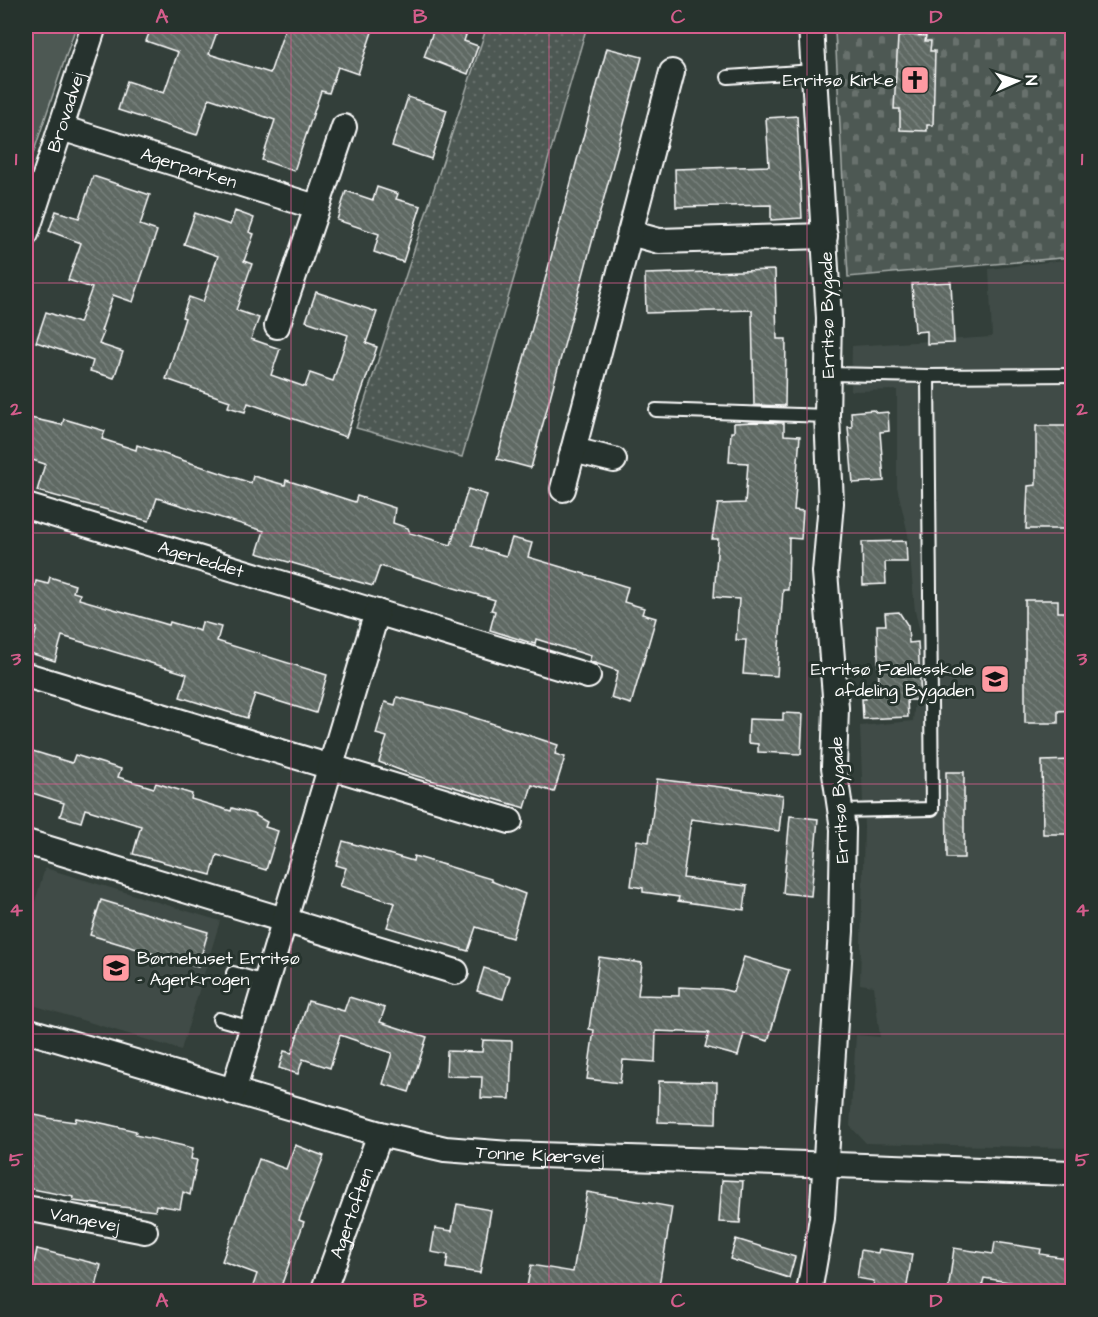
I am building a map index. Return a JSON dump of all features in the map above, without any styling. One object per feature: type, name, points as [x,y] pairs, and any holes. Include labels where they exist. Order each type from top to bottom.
[{"type":"street","name":"Brovadvej","points":[[26,234],[94,26]]},
{"type":"street","name":"Erritsø Bygade","points":[[809,1292],[822,1218],[826,1166],[842,922],[843,829],[834,767],[836,708],[825,572],[831,503],[827,416],[829,374],[825,236],[811,26]]},
{"type":"street","points":[[563,489],[672,72]]},
{"type":"street","points":[[277,326],[344,127]]},
{"type":"street","name":"Agerparken","points":[[61,128],[316,207]]},
{"type":"street","name":"Erritsø Bygade","points":[[630,233],[659,241],[825,236]]},
{"type":"street","points":[[573,450],[614,460]]},
{"type":"street","name":"Agerleddet","points":[[26,506],[588,676]]},
{"type":"street","points":[[232,1092],[377,612]]},
{"type":"street","points":[[26,675],[510,821]]},
{"type":"street","points":[[26,842],[456,972]]},
{"type":"street","name":"Tonne Kjærsvej","points":[[26,1030],[232,1092],[380,1134],[445,1149],[509,1154],[1072,1173]]},
{"type":"street","name":"Agertoften","points":[[323,1292],[380,1134]]},
{"type":"street","name":"Vangevej","points":[[26,1208],[145,1231]]},
{"type":"lane","points":[[728,77],[814,71]]},
{"type":"lane","points":[[829,374],[1072,375]]},
{"type":"lane","points":[[840,811],[932,809],[928,376]]},
{"type":"lane","points":[[656,410],[827,416]]},
{"type":"lane","points":[[233,973],[266,982]]},
{"type":"lane","points":[[219,1019],[252,1028]]},
{"type":"shaded area","name":"Erritsø Fællesskole afdeling Bygaden","points":[[1072,259],[1072,1148],[866,1143],[850,1126],[856,1035],[880,1037],[874,986],[860,984],[864,827],[860,726],[913,721],[921,636],[915,611],[908,534],[897,487],[897,390],[851,391],[852,346],[992,337],[989,269]]},
{"type":"shaded area","name":"Børnehuset Erritsø - Agerkrogen","points":[[45,868],[220,921],[181,1050],[26,1003],[26,932]]},
{"type":"green space","points":[[26,26],[76,26],[26,175]]},
{"type":"green space","points":[[487,26],[587,26],[462,457],[356,428]]},
{"type":"green space","points":[[837,26],[1072,26],[1072,257],[848,277],[835,31]]},
{"type":"building","points":[[152,26],[216,26],[214,32],[217,32],[209,54],[270,73],[286,26],[374,26],[358,74],[338,67],[329,93],[321,91],[294,171],[262,160],[275,120],[209,98],[197,135],[118,110],[127,81],[164,93],[178,52],[146,41]]},
{"type":"building","points":[[435,26],[469,26],[464,41],[478,46],[468,74],[424,57]]},
{"type":"building","name":"Erritsø Kirke","points":[[926,36],[925,41],[931,41],[930,51],[935,51],[933,125],[927,125],[927,131],[900,130],[900,109],[894,109],[898,37]]},
{"type":"building","points":[[607,48],[642,57],[531,468],[497,459]]},
{"type":"building","points":[[408,97],[447,110],[431,159],[392,146]]},
{"type":"building","points":[[797,116],[802,218],[771,220],[771,205],[676,207],[675,169],[769,166],[766,118]]},
{"type":"building","points":[[93,176],[150,195],[140,225],[157,231],[133,302],[113,295],[101,331],[104,332],[99,344],[123,352],[114,378],[90,371],[93,361],[36,342],[46,312],[79,323],[92,288],[68,280],[81,243],[49,231],[56,211],[79,218]]},
{"type":"building","points":[[377,187],[398,194],[396,199],[421,206],[403,262],[374,252],[379,234],[337,220],[346,191],[373,200]]},
{"type":"building","points":[[235,211],[254,218],[249,232],[254,234],[244,261],[252,264],[236,310],[259,318],[251,339],[280,349],[271,375],[305,387],[310,373],[333,381],[348,335],[306,321],[316,292],[377,312],[366,343],[377,347],[346,437],[248,403],[245,412],[228,407],[230,401],[166,379],[185,318],[182,317],[189,297],[203,302],[218,256],[184,244],[195,213],[230,225]]},
{"type":"building","points":[[775,270],[777,339],[786,339],[785,406],[754,405],[752,310],[646,313],[645,274]]},
{"type":"building","points":[[951,282],[954,343],[927,344],[927,331],[915,332],[912,284]]},
{"type":"building","points":[[873,410],[877,413],[888,412],[889,431],[880,432],[884,481],[853,483],[848,427],[852,427],[851,412]]},
{"type":"building","points":[[26,417],[62,425],[64,419],[105,431],[102,439],[136,450],[137,445],[251,483],[253,476],[285,485],[286,480],[355,502],[357,496],[395,508],[393,523],[408,528],[410,533],[451,545],[468,489],[487,495],[472,546],[506,556],[512,538],[532,543],[528,557],[628,587],[624,602],[644,608],[642,614],[656,618],[631,704],[611,698],[618,671],[589,661],[591,656],[536,639],[535,644],[490,630],[495,611],[491,610],[495,600],[380,566],[373,586],[257,553],[264,531],[157,498],[149,521],[37,491],[45,464],[26,458]]},
{"type":"building","points":[[734,423],[784,423],[784,435],[800,436],[794,510],[803,511],[801,539],[789,538],[788,590],[783,590],[777,676],[743,674],[746,640],[736,640],[739,599],[714,597],[718,539],[712,539],[718,504],[745,503],[748,463],[729,462],[731,432],[734,432]]},
{"type":"building","points":[[1036,426],[1072,426],[1072,529],[1026,529],[1028,486],[1036,485]]},
{"type":"building","points":[[906,541],[907,562],[885,562],[886,584],[863,585],[862,542]]},
{"type":"building","points":[[50,577],[75,585],[73,592],[80,594],[79,599],[169,625],[170,622],[200,631],[202,622],[221,627],[217,641],[327,675],[316,713],[255,694],[247,718],[180,697],[187,674],[62,636],[55,661],[30,653],[37,628],[26,625],[26,583],[35,586],[36,581],[48,584]]},
{"type":"building","name":"Erritsø Fællesskole afdeling Bygaden","points":[[1025,600],[1058,600],[1058,612],[1072,612],[1072,710],[1058,711],[1058,723],[1025,723]]},
{"type":"building","points":[[899,612],[908,626],[909,643],[918,642],[921,700],[907,700],[908,717],[863,719],[862,699],[866,699],[865,686],[879,685],[877,625],[886,625],[885,613]]},
{"type":"building","points":[[397,697],[457,712],[558,745],[555,754],[565,757],[554,792],[532,785],[525,808],[410,774],[379,762],[387,737],[376,734],[385,702],[395,705]]},
{"type":"building","points":[[783,713],[803,714],[801,754],[758,752],[758,744],[748,743],[749,719],[783,720]]},
{"type":"building","points":[[26,749],[72,763],[75,755],[121,769],[118,777],[154,788],[156,783],[192,794],[191,799],[231,811],[232,808],[253,814],[267,822],[265,827],[278,831],[266,870],[217,855],[211,875],[133,854],[141,826],[85,809],[81,822],[60,816],[64,803],[26,791]]},
{"type":"building","points":[[1072,760],[1072,834],[1043,834],[1042,761]]},
{"type":"building","points":[[946,772],[964,772],[964,858],[947,858]]},
{"type":"building","points":[[657,779],[783,795],[779,831],[691,819],[683,878],[747,886],[744,910],[678,901],[679,897],[643,892],[643,888],[631,886],[637,840],[649,842]]},
{"type":"building","points":[[790,816],[818,819],[811,896],[783,893]]},
{"type":"building","points":[[343,841],[413,861],[414,856],[491,879],[491,881],[525,894],[512,938],[476,927],[468,951],[387,927],[395,903],[340,886],[346,868],[336,865]]},
{"type":"building","points":[[101,900],[208,932],[198,967],[90,935]]},
{"type":"building","points":[[599,957],[642,963],[638,995],[679,996],[679,987],[721,989],[733,992],[744,957],[789,970],[768,1041],[744,1034],[738,1056],[705,1047],[709,1033],[656,1031],[655,1062],[623,1060],[620,1083],[587,1079],[594,1030],[589,1029]]},
{"type":"building","points":[[484,968],[510,976],[503,999],[477,991]]},
{"type":"building","points":[[349,997],[385,1008],[380,1022],[427,1037],[409,1092],[383,1084],[392,1053],[340,1035],[330,1068],[303,1059],[298,1074],[279,1068],[284,1051],[292,1053],[308,1001],[344,1011]]},
{"type":"building","points":[[483,1040],[512,1041],[510,1099],[481,1098],[482,1077],[446,1076],[447,1051],[482,1052]]},
{"type":"building","points":[[659,1081],[717,1082],[716,1124],[658,1122]]},
{"type":"building","points":[[26,1113],[53,1119],[75,1122],[76,1118],[106,1124],[136,1131],[135,1135],[193,1148],[191,1159],[197,1160],[190,1195],[183,1192],[180,1209],[156,1205],[155,1211],[73,1201],[74,1197],[27,1188],[32,1162],[26,1161]]},
{"type":"building","points":[[295,1145],[324,1156],[299,1220],[304,1222],[279,1292],[251,1292],[257,1274],[222,1261],[259,1159],[286,1169]]},
{"type":"building","points":[[722,1180],[743,1181],[740,1223],[719,1222]]},
{"type":"building","points":[[587,1192],[672,1207],[658,1292],[526,1292],[531,1265],[573,1272]]},
{"type":"building","points":[[457,1204],[491,1210],[480,1273],[446,1268],[448,1255],[431,1252],[435,1228],[452,1231]]},
{"type":"building","points":[[736,1239],[795,1257],[789,1278],[730,1259]]},
{"type":"building","points":[[995,1242],[1041,1249],[1040,1254],[1072,1259],[1072,1292],[984,1278],[981,1292],[948,1292],[954,1248],[993,1254]]},
{"type":"building","points":[[37,1249],[101,1265],[95,1292],[28,1292]]},
{"type":"building","points":[[879,1249],[912,1254],[906,1292],[872,1292],[874,1281],[857,1278],[861,1250],[878,1253]]},
{"type":"place","name":"Erritsø Kirke","points":[[915,80]]},
{"type":"place","name":"Erritsø Fællesskole afdeling Bygaden","points":[[995,679]]},
{"type":"place","name":"Børnehuset Erritsø - Agerkrogen","points":[[116,968]]}]
